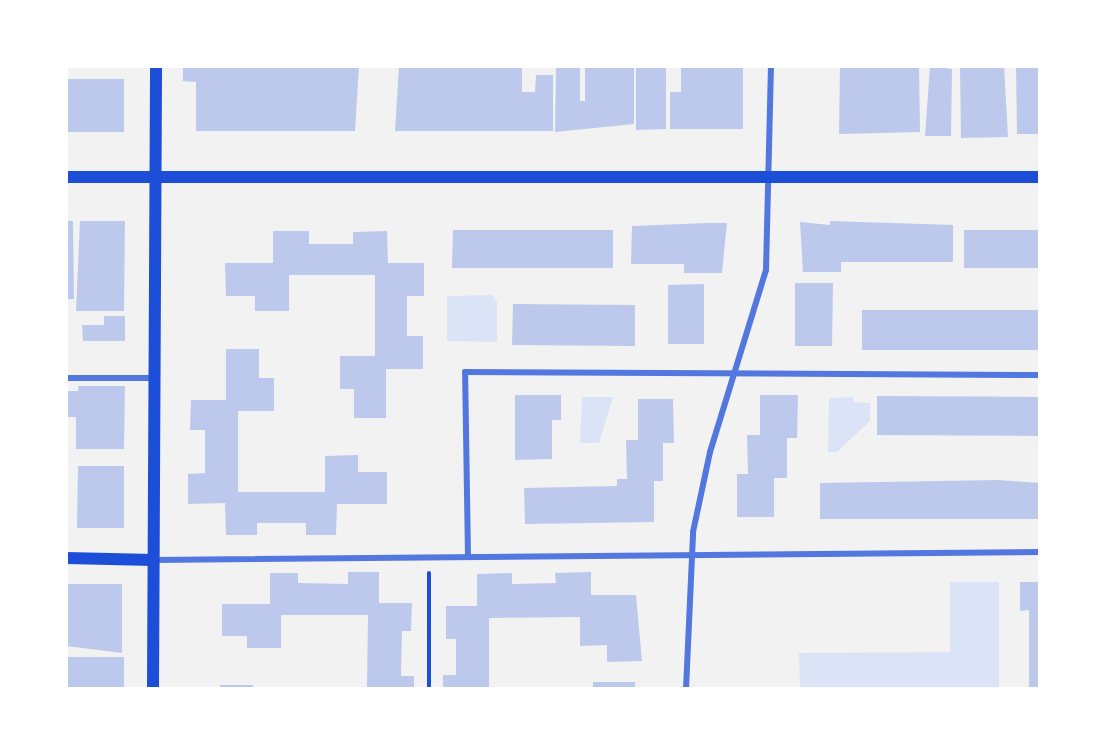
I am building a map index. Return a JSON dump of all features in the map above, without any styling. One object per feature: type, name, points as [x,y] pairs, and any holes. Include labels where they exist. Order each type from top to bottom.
[{"type":"main road","points":[[153,689],[156,66]]},
{"type":"main road","points":[[66,177],[1040,177]]},
{"type":"main road","points":[[66,558],[153,560]]},
{"type":"street","points":[[686,689],[690,553],[710,452],[766,270],[771,178],[771,66]]},
{"type":"street","points":[[468,557],[465,372],[735,370],[1040,375]]},
{"type":"street","points":[[66,378],[154,378]]},
{"type":"street","points":[[153,560],[690,553],[1040,552]]},
{"type":"path","points":[[429,557],[429,689]]},
{"type":"shaded area","points":[[492,295],[497,302],[497,342],[447,341],[447,296]]},
{"type":"shaded area","points":[[582,397],[613,397],[599,443],[580,443]]},
{"type":"shaded area","points":[[853,397],[853,402],[870,403],[870,421],[837,452],[828,452],[829,398]]},
{"type":"shaded area","points":[[950,582],[999,582],[999,689],[800,689],[799,653],[950,652]]},
{"type":"building","points":[[183,66],[359,66],[355,131],[196,131],[196,82],[183,81]]},
{"type":"building","points":[[399,66],[522,66],[522,92],[535,92],[536,75],[553,75],[553,131],[395,131]]},
{"type":"building","points":[[556,66],[580,66],[580,101],[585,101],[585,66],[634,66],[634,124],[555,132]]},
{"type":"building","points":[[636,66],[666,66],[666,129],[636,130]]},
{"type":"building","points":[[681,66],[743,66],[743,129],[670,129],[670,92],[681,92]]},
{"type":"building","points":[[840,66],[919,66],[920,132],[839,134]]},
{"type":"building","points":[[930,66],[952,69],[951,136],[925,136]]},
{"type":"building","points":[[960,66],[1004,66],[1008,137],[961,138]]},
{"type":"building","points":[[1016,66],[1040,66],[1040,134],[1017,134]]},
{"type":"building","points":[[66,79],[124,79],[124,132],[66,132]]},
{"type":"building","points":[[66,221],[73,221],[74,299],[66,299]]},
{"type":"building","points":[[80,221],[125,221],[124,311],[76,311]]},
{"type":"building","points":[[830,221],[953,225],[953,262],[841,262],[841,272],[803,272],[800,222],[830,225]]},
{"type":"building","points":[[727,223],[722,273],[684,273],[684,264],[631,264],[632,226]]},
{"type":"building","points":[[453,230],[613,230],[613,268],[452,268]]},
{"type":"building","points":[[964,230],[1040,230],[1040,268],[964,268]]},
{"type":"building","points":[[273,231],[309,231],[309,244],[353,244],[353,232],[387,231],[388,263],[424,263],[424,296],[407,296],[407,336],[423,336],[423,369],[386,369],[386,418],[354,418],[354,389],[340,389],[340,356],[375,356],[375,275],[289,275],[289,311],[255,311],[255,296],[226,296],[225,263],[273,263]]},
{"type":"building","points":[[795,283],[833,283],[832,346],[795,346]]},
{"type":"building","points":[[704,284],[704,344],[668,344],[668,285]]},
{"type":"building","points":[[513,304],[635,305],[635,346],[512,345]]},
{"type":"building","points":[[862,310],[1040,310],[1040,350],[862,350]]},
{"type":"building","points":[[104,316],[125,316],[125,341],[83,341],[82,325],[104,325]]},
{"type":"building","points":[[226,349],[259,349],[259,378],[274,378],[274,411],[238,411],[238,492],[325,492],[325,456],[358,455],[358,472],[387,472],[387,504],[337,504],[336,535],[306,535],[306,523],[257,523],[257,535],[226,535],[225,503],[188,504],[188,474],[205,473],[205,430],[190,430],[191,400],[226,400]]},
{"type":"building","points":[[78,386],[125,386],[124,449],[76,449],[76,417],[66,417],[66,391],[78,391]]},
{"type":"building","points":[[515,395],[561,395],[561,420],[552,420],[552,459],[515,460]]},
{"type":"building","points":[[760,395],[798,395],[797,438],[787,438],[787,478],[774,478],[774,517],[737,517],[737,474],[748,474],[747,435],[760,435]]},
{"type":"building","points":[[877,396],[1040,397],[1040,436],[877,435]]},
{"type":"building","points":[[638,399],[673,399],[674,443],[663,443],[663,481],[654,481],[654,522],[525,524],[524,488],[617,486],[617,479],[627,479],[626,440],[638,440]]},
{"type":"building","points":[[78,466],[124,466],[124,528],[77,528]]},
{"type":"building","points":[[999,480],[1040,483],[1040,519],[820,519],[820,483]]},
{"type":"building","points":[[348,572],[379,572],[379,603],[412,603],[411,631],[402,631],[401,676],[414,676],[414,689],[367,689],[368,615],[281,615],[281,648],[247,648],[247,636],[222,636],[222,604],[270,604],[270,573],[298,573],[298,583],[348,584]]},
{"type":"building","points":[[591,572],[591,595],[636,595],[642,661],[607,662],[607,645],[580,646],[580,617],[489,618],[489,689],[443,689],[443,675],[456,675],[456,639],[446,639],[446,606],[477,606],[477,574],[512,573],[512,584],[556,583],[555,573]]},
{"type":"building","points":[[1020,582],[1040,582],[1040,689],[1029,689],[1029,610],[1020,611]]},
{"type":"building","points":[[66,584],[122,584],[122,653],[66,646]]},
{"type":"building","points":[[66,657],[124,657],[124,689],[66,689]]},
{"type":"building","points":[[593,682],[635,682],[635,689],[593,689]]},
{"type":"building","points":[[220,685],[253,685],[253,689],[220,689]]}]
